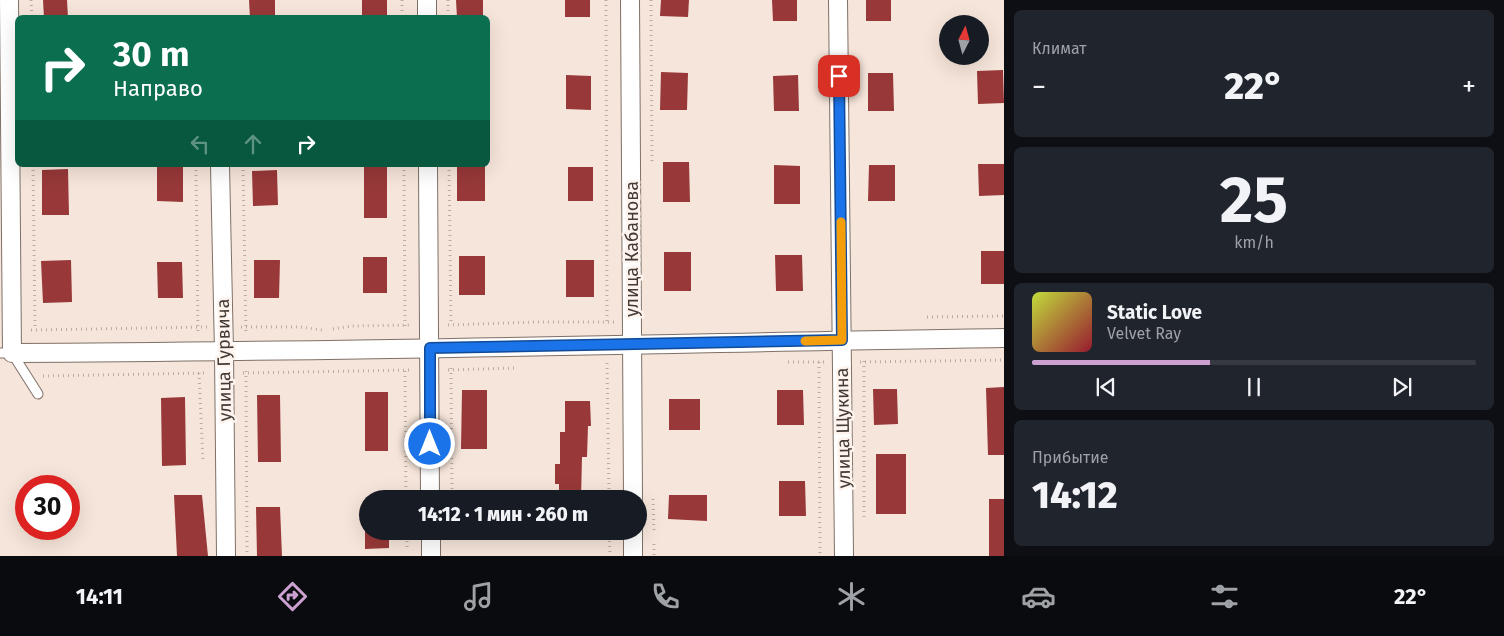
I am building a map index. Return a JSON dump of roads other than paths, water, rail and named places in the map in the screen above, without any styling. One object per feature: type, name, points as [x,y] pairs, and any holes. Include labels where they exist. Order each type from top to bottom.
[{"type":"street","points":[[8,0],[12,331],[6,353],[224,352],[632,343],[1004,338]]},
{"type":"street","points":[[427,0],[427,15]]},
{"type":"street","name":"улица Кабанова","points":[[630,0],[633,490]]},
{"type":"street","name":"улица Щукина","points":[[838,0],[844,556]]},
{"type":"street","name":"улица Гурвича","points":[[220,167],[224,327],[226,556]]},
{"type":"street","points":[[428,167],[430,490]]},
{"type":"street","points":[[430,540],[431,556]]},
{"type":"street","points":[[633,540],[633,556]]},
{"type":"lane","points":[[6,353],[27,377],[38,394]]}]
